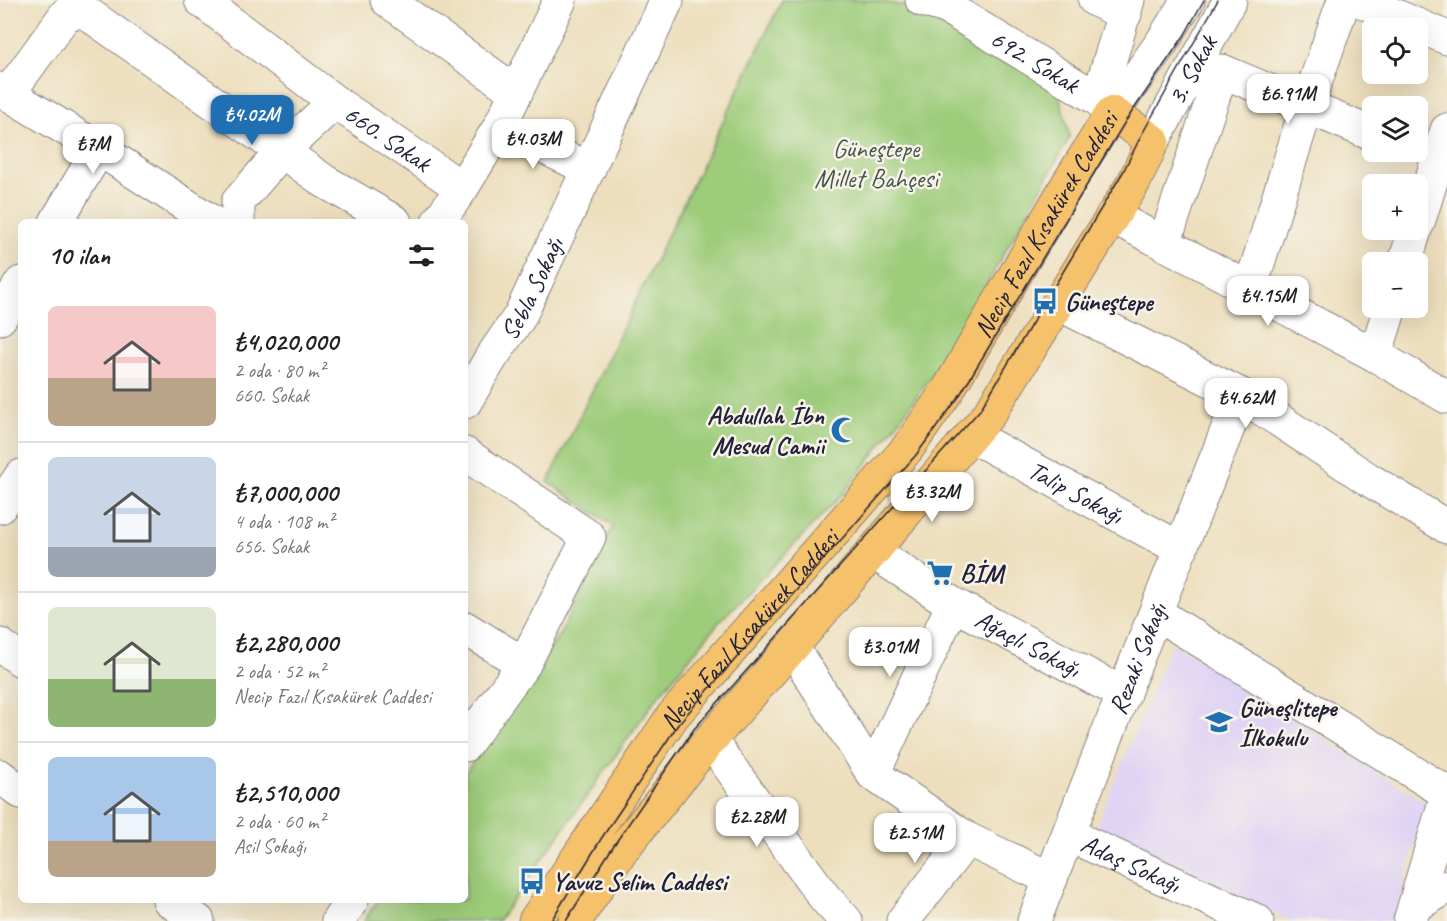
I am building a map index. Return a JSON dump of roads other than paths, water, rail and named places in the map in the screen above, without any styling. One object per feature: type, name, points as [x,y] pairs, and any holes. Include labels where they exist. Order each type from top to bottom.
[{"type":"main road","name":"Necip Fazıl Kısakürek Caddesi","points":[[535,921],[672,717],[907,449],[930,418],[1066,187],[1105,106],[1153,141],[1134,182],[989,414],[792,647],[710,740],[621,850],[575,921]]},
{"type":"street","name":"660. Sokak","points":[[201,0],[336,102],[462,188]]},
{"type":"street","points":[[387,0],[516,92]]},
{"type":"street","points":[[440,219],[500,126],[560,0]]},
{"type":"street","name":"Sebla Sokağı","points":[[468,397],[520,316],[667,0]]},
{"type":"street","name":"692. Sokak","points":[[922,0],[946,7],[1105,106]]},
{"type":"street","points":[[1095,0],[1126,7],[1105,106]]},
{"type":"street","points":[[1105,106],[1162,42],[1188,0]]},
{"type":"street","name":"3. Sokak","points":[[1153,141],[1230,0]]},
{"type":"street","points":[[1250,289],[1307,106],[1344,0]]},
{"type":"street","points":[[1359,0],[1447,38]]},
{"type":"street","points":[[207,219],[4,91],[66,14],[84,11],[324,181],[390,219]]},
{"type":"street","points":[[1164,244],[1222,71],[1362,131]]},
{"type":"street","points":[[237,219],[238,202],[283,150],[336,102]]},
{"type":"street","points":[[500,126],[588,169]]},
{"type":"street","points":[[1428,152],[1447,129]]},
{"type":"street","points":[[58,219],[99,149]]},
{"type":"street","points":[[1112,216],[1375,355],[1447,397]]},
{"type":"street","points":[[6,315],[18,289]]},
{"type":"street","points":[[1059,304],[1241,395],[1368,479],[1447,527]]},
{"type":"street","points":[[1375,355],[1387,318]]},
{"type":"street","name":"Rezaki Sokağı","points":[[1034,921],[1241,395]]},
{"type":"street","name":"Talip Sokağı","points":[[972,436],[1181,549]]},
{"type":"street","points":[[468,456],[589,537],[524,664],[468,741]]},
{"type":"street","name":"Ağaçlı Sokağı","points":[[873,552],[953,604],[1124,694]]},
{"type":"street","points":[[873,774],[953,604]]},
{"type":"street","points":[[1156,613],[1447,794],[1413,913]]},
{"type":"street","points":[[468,630],[524,664]]},
{"type":"street","points":[[0,645],[18,658]]},
{"type":"street","points":[[792,647],[873,774],[967,839],[1051,879]]},
{"type":"street","points":[[710,740],[825,898],[846,921]]},
{"type":"street","points":[[0,776],[18,790]]},
{"type":"street","name":"Adaş Sokağı","points":[[1069,836],[1257,921]]},
{"type":"street","points":[[903,921],[967,839]]},
{"type":"street","points":[[1413,913],[1447,887]]},
{"type":"street","points":[[173,903],[198,921]]},
{"type":"street","points":[[338,921],[350,903]]},
{"type":"tram line","points":[[551,921],[601,839],[679,723],[916,455],[958,398],[1125,122],[1184,36],[1204,0]]},
{"type":"tram line","points":[[566,921],[612,848],[694,729],[980,410],[1123,172],[1218,0]]},
{"type":"place","name":"Güneştepe","points":[[1045,301]]},
{"type":"place","name":"Abdullah İbn Mesud Camii","points":[[844,430]]},
{"type":"place","name":"BİM","points":[[940,573]]},
{"type":"place","name":"Güneşlitepe İlkokulu","points":[[1219,722]]},
{"type":"place","name":"Yavuz Selim Caddesi","points":[[532,881]]},
{"type":"park label","name":"Güneştepe Millet Bahçesi","points":[[876,163]]}]
